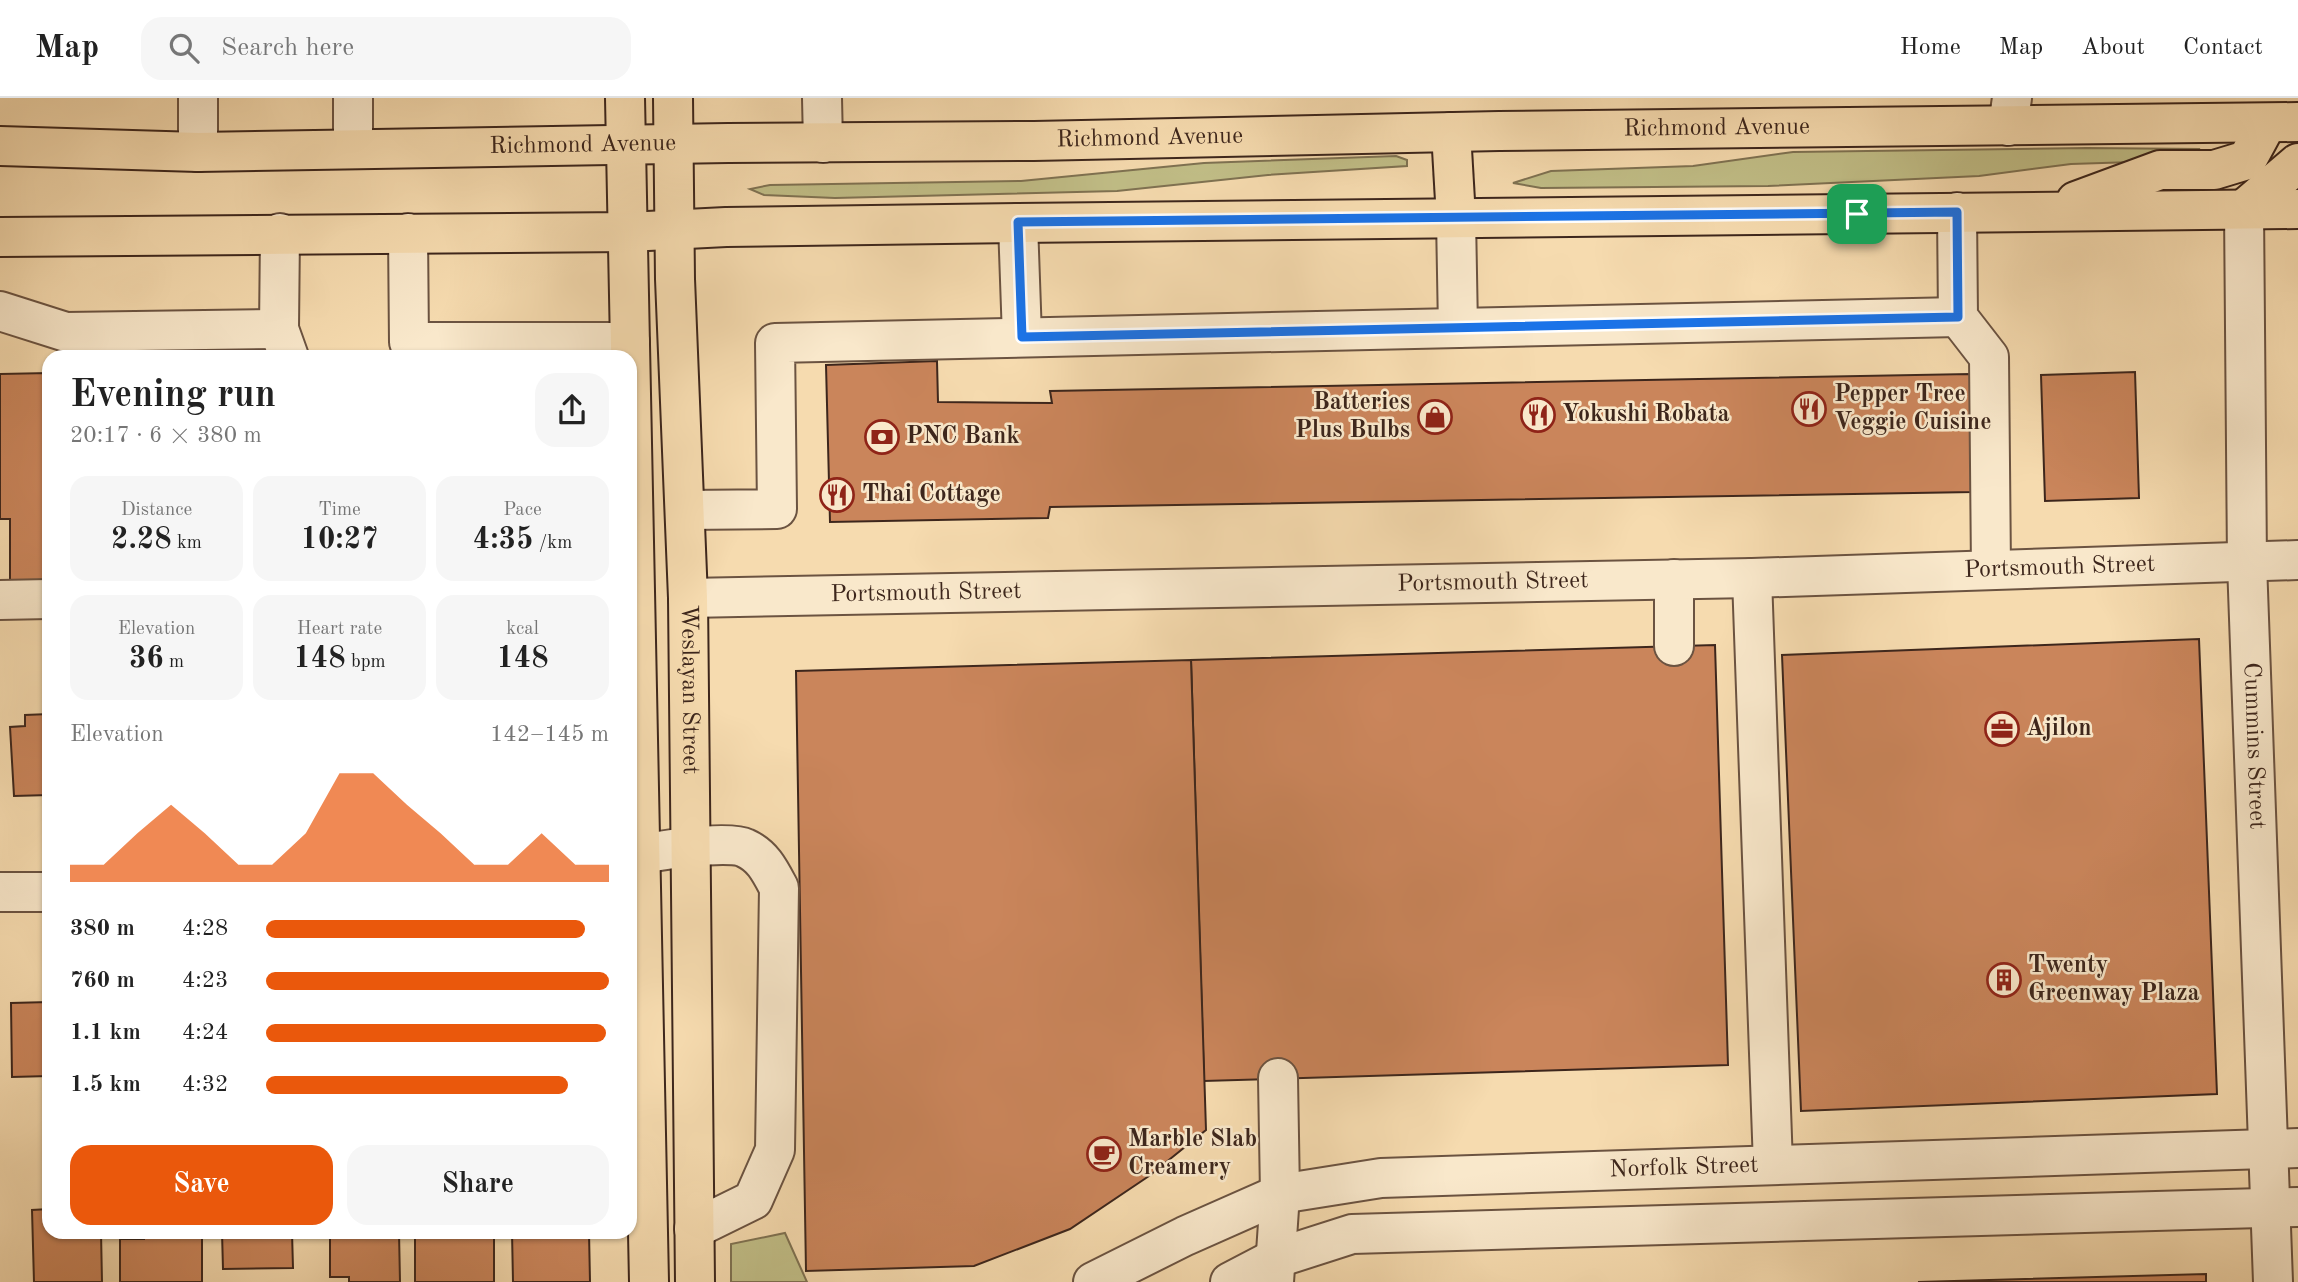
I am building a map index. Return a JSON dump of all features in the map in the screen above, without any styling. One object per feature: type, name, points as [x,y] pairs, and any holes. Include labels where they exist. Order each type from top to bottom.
[{"type":"main road","points":[[625,98],[630,350]]},
{"type":"main road","name":"Weslayan Street","points":[[673,98],[688,598],[695,1282]]},
{"type":"main road","name":"Richmond Avenue","points":[[0,146],[198,152],[1048,141],[1451,132],[2010,112],[2277,114]]},
{"type":"main road","points":[[2048,211],[2160,170],[2214,170],[2247,160],[2277,114]]},
{"type":"main road","points":[[1451,132],[1456,218]]},
{"type":"main road","points":[[2244,209],[2298,163]]},
{"type":"main road","points":[[0,237],[628,232],[726,227],[1018,222],[2298,209]]},
{"type":"main road","points":[[637,916],[649,1282]]},
{"type":"street","points":[[198,98],[198,152]]},
{"type":"street","points":[[354,98],[354,149]]},
{"type":"street","points":[[822,98],[823,143]]},
{"type":"street","name":"Cummins Street","points":[[2244,209],[2247,563],[2283,1148],[2284,1207],[2273,1282]]},
{"type":"street","points":[[1957,212],[1958,317],[1989,357],[1991,570]]},
{"type":"street","points":[[1456,218],[1458,328]]},
{"type":"street","points":[[1018,222],[1022,337]]},
{"type":"street","points":[[0,311],[66,332],[284,343],[280,233]]},
{"type":"street","points":[[408,233],[409,342],[630,342]]},
{"type":"street","points":[[685,510],[777,509],[775,343],[1958,317]]},
{"type":"street","name":"Portsmouth Street","points":[[688,598],[1752,578],[2298,560]]},
{"type":"street","points":[[1752,578],[1773,1165]]},
{"type":"street","points":[[1661,579],[1661,646]]},
{"type":"street","points":[[0,600],[42,599]]},
{"type":"street","points":[[637,855],[691,846],[743,846],[765,862],[779,888],[775,1150],[752,1200],[694,1230]]},
{"type":"street","points":[[0,892],[42,892]]},
{"type":"street","points":[[1274,1271],[1280,1194],[1278,1078]]},
{"type":"street","name":"Norfolk Street","points":[[1093,1282],[1185,1236],[1280,1194],[1381,1178],[2283,1148]]},
{"type":"street","points":[[1230,1282],[1274,1271],[1352,1234],[2284,1207]]},
{"type":"shaded area","points":[[2199,149],[2196,160],[2071,164],[1979,176],[1768,186],[1541,188],[1513,183],[1551,171],[1693,166],[1793,152]]},
{"type":"shaded area","points":[[1396,156],[1407,160],[1407,166],[1268,175],[1117,191],[835,198],[764,195],[750,189],[770,185],[1021,181],[1204,163]]},
{"type":"shaded area","points":[[785,1233],[807,1282],[731,1282],[731,1244]]},
{"type":"building","points":[[937,361],[938,402],[1052,403],[1050,391],[1970,374],[1973,492],[1050,507],[1048,518],[830,522],[826,365]]},
{"type":"building","points":[[2135,372],[2139,498],[2045,501],[2041,375]]},
{"type":"building","points":[[42,373],[42,582],[10,583],[10,519],[0,519],[0,374]]},
{"type":"building","name":"Twenty Greenway Plaza","points":[[2199,639],[2217,1094],[1801,1111],[1782,655]]},
{"type":"building","points":[[1715,645],[1728,1065],[1204,1081],[1191,660]]},
{"type":"building","points":[[1191,660],[1206,1130],[1149,1176],[1070,1229],[974,1266],[806,1271],[796,671]]},
{"type":"building","points":[[42,714],[42,795],[14,796],[10,727],[25,726],[25,715]]},
{"type":"building","points":[[42,1002],[42,1076],[12,1077],[11,1003]]},
{"type":"building","points":[[42,1209],[42,1239],[101,1239],[102,1282],[34,1282],[32,1210]]},
{"type":"building","points":[[120,1239],[202,1239],[202,1282],[120,1282]]},
{"type":"building","points":[[222,1239],[292,1239],[293,1268],[223,1269]]},
{"type":"building","points":[[330,1239],[399,1239],[400,1282],[349,1282],[349,1277],[330,1277]]},
{"type":"building","points":[[415,1239],[494,1239],[494,1282],[415,1282]]},
{"type":"building","points":[[512,1239],[589,1239],[590,1282],[513,1282]]},
{"type":"building","points":[[2206,1274],[2206,1282],[1918,1282]]},
{"type":"place","name":"Pepper Tree Veggie Cuisine","points":[[1809,409]]},
{"type":"place","name":"Yokushi Robata","points":[[1538,415]]},
{"type":"place","name":"Batteries Plus Bulbs","points":[[1435,417]]},
{"type":"place","name":"PNC Bank","points":[[882,437]]},
{"type":"place","name":"Thai Cottage","points":[[837,495]]},
{"type":"place","name":"Ajilon","points":[[2002,729]]},
{"type":"place","name":"Twenty Greenway Plaza","points":[[2004,980]]},
{"type":"place","name":"Marble Slab Creamery","points":[[1104,1154]]},
{"type":"route","points":[[1957,212],[1958,317],[1022,337],[1018,222],[1857,214],[1957,212]]}]
